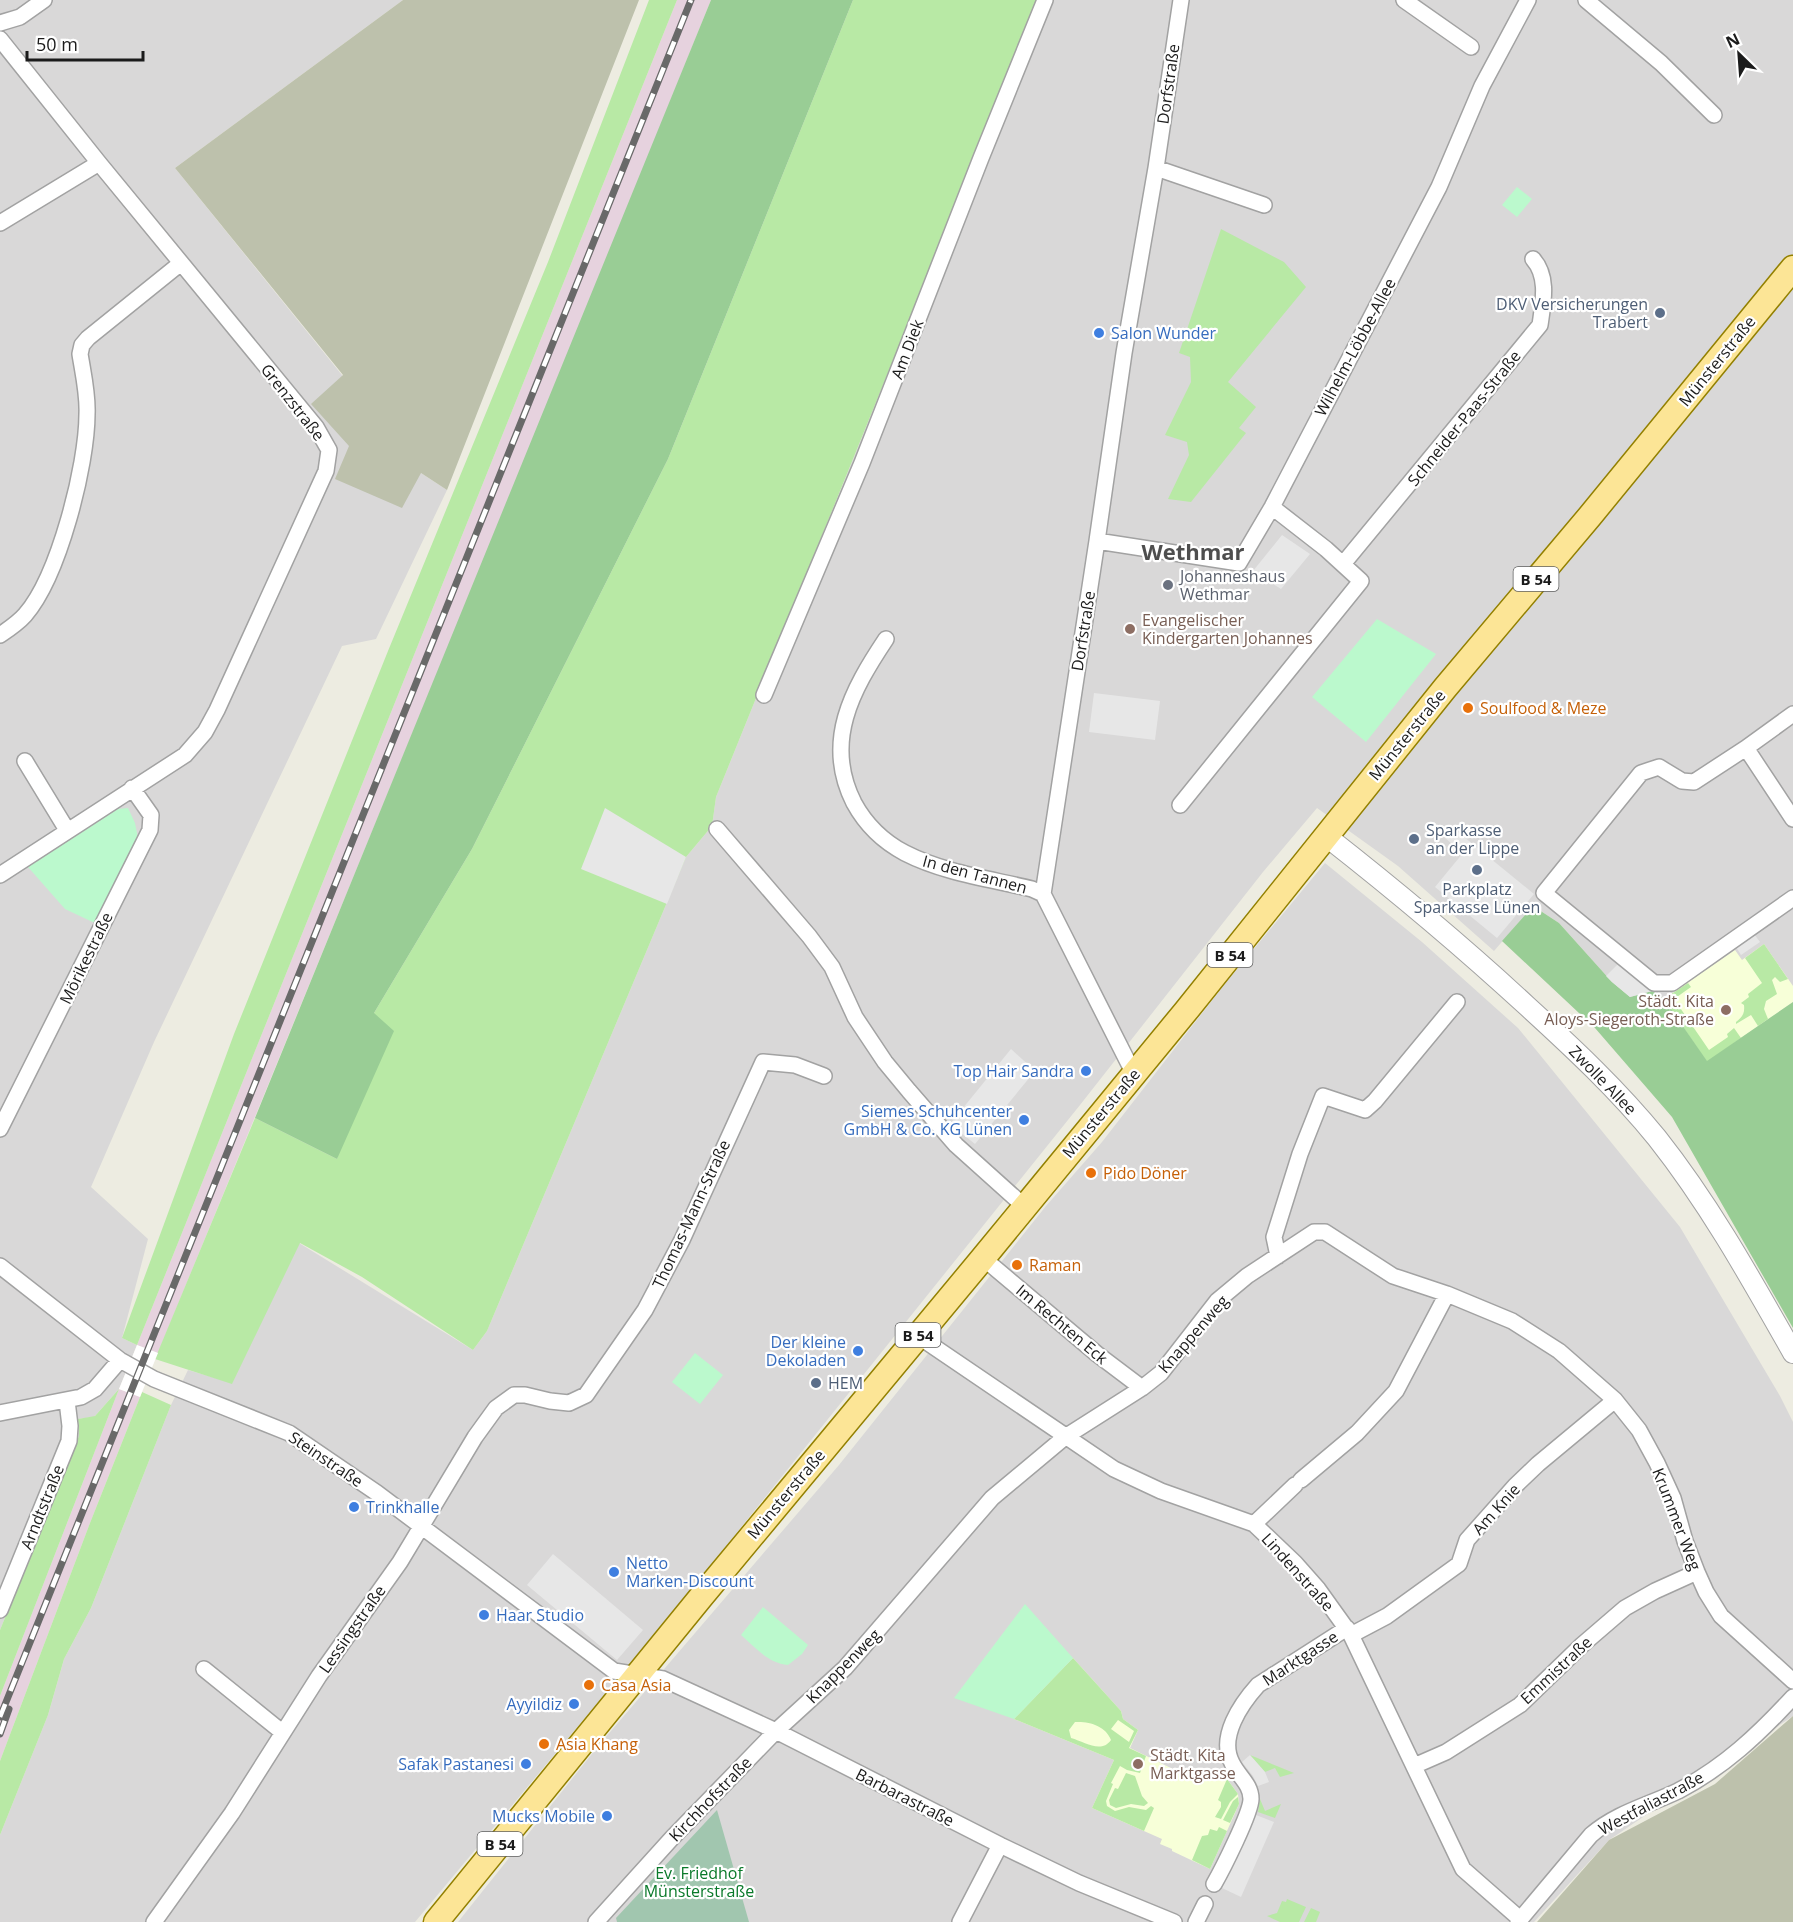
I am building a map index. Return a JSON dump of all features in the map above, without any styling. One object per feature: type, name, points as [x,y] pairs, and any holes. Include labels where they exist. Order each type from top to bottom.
[{"type":"main road","name":"Münsterstraße","points":[[436,1922],[637,1675],[1025,1207],[1326,836],[1793,268]]},
{"type":"street","points":[[0,23],[20,17],[44,0]]},
{"type":"street","name":"Am Diek","points":[[764,695],[862,463],[1045,0]]},
{"type":"street","name":"Dorfstraße","points":[[1043,894],[1124,353],[1156,168],[1181,0]]},
{"type":"street","points":[[1404,0],[1471,47]]},
{"type":"street","name":"Wilhelm-Löbbe-Allee","points":[[1097,541],[1239,563],[1272,507],[1439,187],[1482,86],[1528,0]]},
{"type":"street","points":[[1586,0],[1661,63],[1714,115]]},
{"type":"street","name":"Grenzstraße","points":[[0,39],[316,427],[329,450],[326,471],[205,732],[185,755],[0,875]]},
{"type":"street","points":[[0,223],[99,163]]},
{"type":"street","points":[[1156,168],[1264,205]]},
{"type":"street","name":"Schneider-Paas-Straße","points":[[1343,564],[1540,325],[1545,288],[1537,263],[1533,259]]},
{"type":"street","points":[[0,635],[20,621],[36,600],[49,573],[72,508],[83,457],[87,413],[80,354],[82,345],[181,263]]},
{"type":"street","points":[[1180,805],[1361,581],[1272,507]]},
{"type":"street","name":"In den Tannen","points":[[886,639],[858,684],[841,734],[843,774],[858,810],[881,838],[907,854],[929,863],[1032,889],[1043,894]]},
{"type":"street","points":[[1793,714],[1694,782],[1682,782],[1659,767],[1641,773],[1544,893],[1654,983],[1672,983],[1793,898]]},
{"type":"street","points":[[1746,748],[1793,819]]},
{"type":"street","points":[[25,761],[68,830]]},
{"type":"street","name":"Mörikestraße","points":[[0,1129],[150,830],[151,815],[132,788]]},
{"type":"street","points":[[717,829],[809,936],[832,967],[855,1017],[885,1062],[956,1145],[1025,1207]]},
{"type":"street","name":"Zwolle Allee","points":[[1326,836],[1382,879],[1487,969],[1587,1061],[1626,1102],[1658,1139],[1717,1221],[1793,1353]]},
{"type":"street","points":[[1043,894],[1134,1074]]},
{"type":"street","points":[[1278,1256],[1274,1237],[1300,1154],[1323,1096],[1365,1110],[1457,1002]]},
{"type":"street","name":"Thomas-Mann-Straße","points":[[422,1527],[475,1437],[496,1408],[514,1395],[569,1403],[586,1395],[645,1310],[682,1240],[763,1062],[795,1065],[824,1076]]},
{"type":"street","name":"Krummer Weg","points":[[1278,1256],[1314,1232],[1325,1232],[1393,1276],[1447,1294],[1512,1321],[1559,1352],[1615,1400],[1639,1430],[1673,1498],[1685,1541],[1697,1572],[1721,1617],[1793,1682]]},
{"type":"street","name":"Knappenweg","points":[[776,1731],[845,1668],[992,1498],[1065,1437],[1142,1388],[1161,1373],[1217,1301],[1247,1276],[1278,1256]]},
{"type":"street","name":"Im Rechten Eck","points":[[983,1258],[1097,1354],[1142,1388]]},
{"type":"street","name":"Steinstraße","points":[[0,1266],[120,1360],[154,1379],[289,1433],[377,1493],[614,1671],[637,1675]]},
{"type":"street","points":[[1254,1524],[1357,1432],[1396,1391],[1447,1294]]},
{"type":"street","name":"Lindenstraße","points":[[918,1336],[1114,1470],[1161,1491],[1254,1524],[1318,1589],[1349,1631],[1463,1869],[1519,1921]]},
{"type":"street","points":[[0,1413],[81,1397],[95,1389],[120,1360]]},
{"type":"street","name":"Am Knie","points":[[1349,1631],[1387,1616],[1459,1564],[1467,1540],[1515,1486],[1615,1400]]},
{"type":"street","name":"Arndtstraße","points":[[0,1610],[69,1441],[67,1401]]},
{"type":"street","name":"Lessingstraße","points":[[154,1922],[232,1813],[282,1732],[422,1527]]},
{"type":"street","name":"Emmistraße","points":[[1414,1766],[1446,1752],[1520,1705],[1582,1645],[1625,1608],[1697,1572]]},
{"type":"street","name":"Marktgasse","points":[[1214,1884],[1240,1831],[1251,1798],[1247,1783],[1231,1763],[1227,1745],[1230,1728],[1247,1697],[1258,1684],[1349,1631]]},
{"type":"street","points":[[204,1669],[282,1732]]},
{"type":"street","name":"Barbarastraße","points":[[637,1675],[663,1679],[776,1731],[1079,1883],[1174,1922]]},
{"type":"street","name":"Westfaliastraße","points":[[1519,1921],[1591,1835],[1604,1824],[1700,1778],[1751,1742],[1793,1697]]},
{"type":"street","name":"Kirchhofstraße","points":[[596,1922],[665,1846],[776,1731]]},
{"type":"street","points":[[960,1922],[1000,1845]]},
{"type":"street","points":[[1196,1922],[1205,1904]]},
{"type":"shaded area","points":[[0,0],[403,0],[175,168],[421,473],[447,490],[376,639],[342,646],[154,1042],[91,1187],[148,1239],[122,1338],[137,1345],[119,1389],[94,1417],[78,1419],[79,1436],[0,1630]]},
{"type":"shaded area","points":[[403,0],[639,0],[447,490],[421,473],[402,508],[335,479],[349,446],[311,404],[343,375],[175,168]]},
{"type":"shaded area","points":[[677,0],[711,0],[158,1353],[137,1345]]},
{"type":"shaded area","points":[[1039,0],[1793,0],[1793,1002],[1707,1062],[1612,982],[1559,923],[1533,906],[1494,951],[1398,866],[1317,808],[1263,872],[1080,1105],[669,1617],[415,1922],[0,1922],[0,1835],[48,1715],[64,1659],[91,1608],[171,1405],[188,1370],[232,1383],[299,1243],[473,1350],[487,1331],[686,857],[712,826],[716,797]]},
{"type":"shaded area","points":[[1517,187],[1532,199],[1517,217],[1502,205]]},
{"type":"shaded area","points":[[1282,535],[1310,554],[1281,589],[1253,571]]},
{"type":"shaded area","points":[[1377,619],[1436,654],[1366,742],[1312,697]]},
{"type":"shaded area","points":[[1094,693],[1160,701],[1155,740],[1089,732]]},
{"type":"shaded area","points":[[128,808],[135,823],[138,838],[99,925],[65,909],[28,867],[118,809]]},
{"type":"shaded area","points":[[605,808],[686,857],[667,904],[581,869]]},
{"type":"shaded area","name":"Parkplatz Sparkasse Lünen","points":[[1453,828],[1534,894],[1497,938],[1435,887],[1463,853],[1445,838]]},
{"type":"shaded area","points":[[1325,863],[1422,942],[1518,1028],[1680,1227],[1780,1396],[1793,1422],[1793,1716],[1609,1840],[1534,1922],[458,1922],[599,1745],[839,1465],[1046,1206],[1102,1142],[1224,985]]},
{"type":"shaded area","points":[[1754,934],[1760,942],[1741,955],[1736,947]]},
{"type":"shaded area","name":"Städt. Kita Aloys-Siegeroth-Straße","points":[[1764,944],[1793,986],[1793,1002],[1707,1062],[1664,999],[1735,950],[1742,960]]},
{"type":"shaded area","points":[[1619,963],[1652,991],[1630,997],[1612,982],[1606,976]]},
{"type":"shaded area","points":[[1011,1049],[1035,1071],[975,1144],[950,1124]]},
{"type":"shaded area","points":[[695,1353],[723,1375],[700,1404],[672,1382]]},
{"type":"shaded area","points":[[119,1389],[140,1397],[0,1761],[0,1696]]},
{"type":"shaded area","points":[[553,1554],[643,1630],[617,1660],[527,1585]]},
{"type":"shaded area","points":[[1025,1604],[1073,1658],[1014,1719],[954,1698]]},
{"type":"shaded area","points":[[763,1607],[808,1645],[802,1654],[788,1665],[768,1658],[741,1635]]},
{"type":"shaded area","name":"Städt. Kita Marktgasse","points":[[1073,1658],[1121,1711],[1123,1719],[1138,1730],[1130,1748],[1179,1772],[1181,1767],[1197,1779],[1202,1769],[1227,1779],[1238,1794],[1239,1804],[1210,1869],[1160,1844],[1162,1839],[1092,1808],[1114,1760],[1014,1719]]},
{"type":"shaded area","points":[[1793,1716],[1793,1922],[1537,1922],[1609,1840],[1715,1784]]},
{"type":"shaded area","points":[[1250,1755],[1265,1772],[1269,1782],[1258,1786],[1242,1762]]},
{"type":"shaded area","points":[[1256,1815],[1274,1822],[1241,1897],[1222,1888]]},
{"type":"green space","points":[[649,0],[677,0],[137,1345],[122,1338],[234,1034],[548,262]]},
{"type":"green space","points":[[711,0],[853,0],[668,459],[472,849],[374,1013],[394,1031],[337,1159],[255,1118]]},
{"type":"green space","points":[[853,0],[1039,0],[716,797],[712,826],[686,857],[487,1331],[473,1350],[362,1277],[300,1243],[232,1384],[155,1359],[255,1118],[337,1159],[374,1013],[472,849],[668,459]]},
{"type":"green space","points":[[1221,229],[1284,262],[1306,287],[1228,382],[1256,407],[1239,428],[1246,433],[1191,502],[1168,499],[1189,455],[1187,442],[1165,435],[1191,382],[1190,357],[1179,353]]},
{"type":"green space","points":[[1533,906],[1559,923],[1612,982],[1630,997],[1652,991],[1664,999],[1707,1061],[1793,1002],[1793,1328],[1672,1117],[1595,1028],[1502,941]]},
{"type":"green space","points":[[1764,944],[1788,979],[1780,982],[1775,977],[1772,980],[1777,994],[1766,1001],[1764,1009],[1768,1019],[1758,1026],[1751,1015],[1736,1024],[1743,1013],[1744,1005],[1741,1003],[1762,983],[1745,958]]},
{"type":"green space","points":[[1688,983],[1691,987],[1674,999],[1709,1050],[1728,1037],[1727,1034],[1734,1028],[1741,1038],[1707,1062],[1664,999]]},
{"type":"green space","points":[[119,1389],[0,1696],[0,1630],[79,1436],[78,1419],[95,1416]]},
{"type":"green space","points":[[142,1392],[171,1405],[91,1608],[64,1659],[48,1715],[0,1835],[0,1761]]},
{"type":"green space","points":[[1073,1658],[1121,1711],[1123,1719],[1138,1730],[1129,1748],[1146,1756],[1140,1773],[1120,1766],[1111,1783],[1113,1784],[1106,1801],[1107,1806],[1115,1811],[1129,1807],[1146,1810],[1151,1806],[1154,1808],[1144,1831],[1092,1808],[1114,1760],[1014,1719]],"holes":[[[1118,1720],[1134,1731],[1129,1742],[1111,1729]],[[1075,1722],[1096,1725],[1105,1731],[1111,1740],[1098,1747],[1071,1738],[1069,1730]]]},
{"type":"green space","points":[[1250,1755],[1294,1773],[1280,1777],[1275,1768],[1265,1772]]},
{"type":"green space","points":[[1126,1773],[1135,1776],[1142,1796],[1148,1803],[1144,1806],[1131,1804],[1116,1808],[1110,1805],[1109,1800],[1115,1788],[1118,1789]]},
{"type":"green space","points":[[1227,1779],[1238,1794],[1230,1802],[1221,1819],[1215,1817],[1221,1807],[1221,1802],[1218,1800]]},
{"type":"green space","points":[[1238,1797],[1239,1804],[1230,1823],[1223,1820],[1233,1801]]},
{"type":"green space","points":[[1260,1799],[1265,1811],[1281,1804],[1275,1818],[1258,1812]]},
{"type":"green space","name":"Ev. Friedhof Münsterstraße","points":[[717,1810],[749,1922],[617,1922],[616,1918]]},
{"type":"green space","points":[[1219,1827],[1227,1831],[1210,1869],[1192,1860],[1202,1836],[1208,1835],[1210,1829],[1217,1831]]},
{"type":"green space","points":[[1287,1899],[1306,1907],[1299,1922],[1280,1922],[1267,1916],[1277,1913],[1282,1901],[1286,1902]]},
{"type":"green space","points":[[1311,1908],[1320,1912],[1316,1922],[1304,1922]]},
{"type":"pier","points":[[137,1345],[158,1353],[140,1397],[119,1389]]},
{"type":"railway","points":[[0,1717],[691,0]]},
{"type":"railway","points":[[0,1734],[9,1709]]},
{"type":"place","name":"DKV Versicherungen Trabert","points":[[1660,313]]},
{"type":"place","name":"Salon Wunder","points":[[1099,333]]},
{"type":"place","name":"Johanneshaus Wethmar","points":[[1168,585]]},
{"type":"place","name":"Evangelischer Kindergarten Johannes","points":[[1130,629]]},
{"type":"place","name":"Soulfood & Meze","points":[[1468,708]]},
{"type":"place","name":"Sparkasse an der Lippe","points":[[1414,839]]},
{"type":"place","name":"Parkplatz Sparkasse Lünen","points":[[1477,870]]},
{"type":"place","name":"Städt. Kita Aloys-Siegeroth-Straße","points":[[1726,1010]]},
{"type":"place","name":"Top Hair Sandra","points":[[1086,1071]]},
{"type":"place","name":"Siemes Schuhcenter GmbH & Co. KG Lünen","points":[[1024,1120]]},
{"type":"place","name":"Pido Döner","points":[[1091,1173]]},
{"type":"place","name":"Raman","points":[[1017,1265]]},
{"type":"place","name":"Der kleine Dekoladen","points":[[858,1351]]},
{"type":"place","name":"HEM","points":[[816,1383]]},
{"type":"place","name":"Trinkhalle","points":[[354,1507]]},
{"type":"place","name":"Netto Marken-Discount","points":[[614,1572]]},
{"type":"place","name":"Haar Studio","points":[[484,1615]]},
{"type":"place","name":"Casa Asia","points":[[589,1685]]},
{"type":"place","name":"Ayyildiz","points":[[574,1704]]},
{"type":"place","name":"Asia Khang","points":[[544,1744]]},
{"type":"place","name":"Safak Pastanesi","points":[[526,1764]]},
{"type":"place","name":"Städt. Kita Marktgasse","points":[[1138,1764]]},
{"type":"place","name":"Mucks Mobile","points":[[607,1816]]},
{"type":"district","name":"Wethmar","points":[[1193,551]]}]
